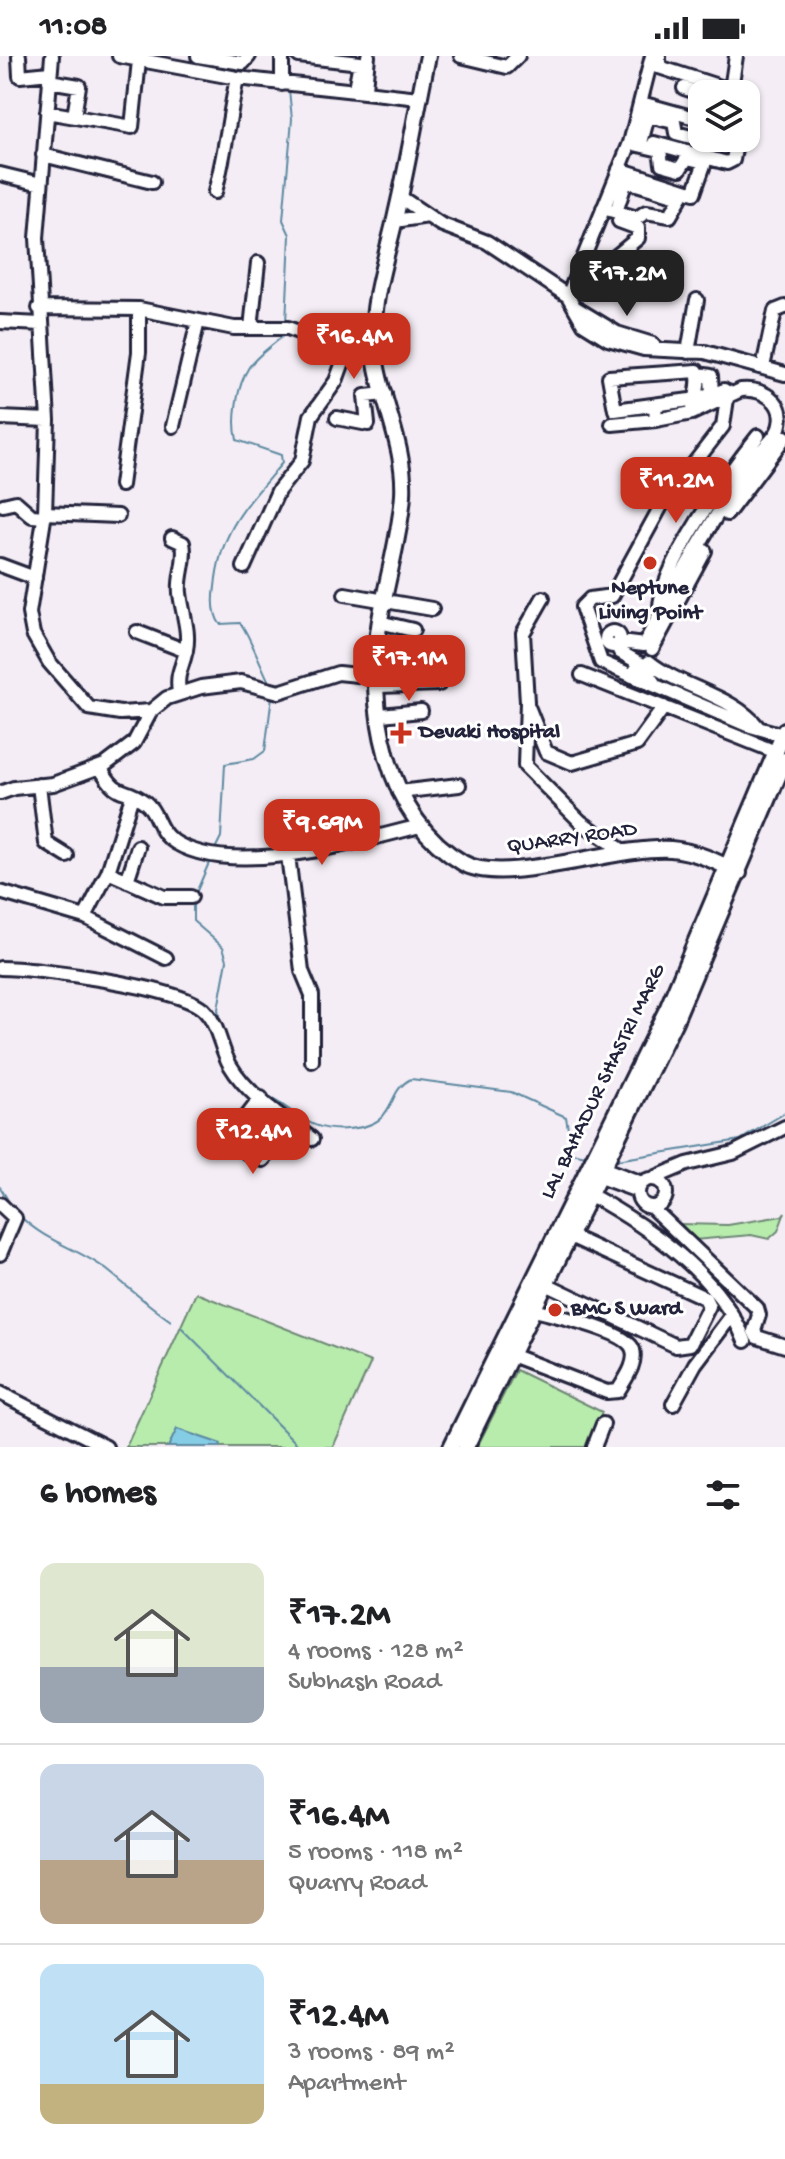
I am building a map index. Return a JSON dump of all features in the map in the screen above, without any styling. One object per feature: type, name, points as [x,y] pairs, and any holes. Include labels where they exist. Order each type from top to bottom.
[{"type":"main road","name":"QUARRY ROAD","points":[[427,56],[395,221],[377,295],[374,347],[403,492],[379,622],[377,682],[385,749],[399,792],[420,826],[464,864],[512,873],[623,851],[672,849],[702,856],[733,870]]},
{"type":"main road","name":"LAL BAHADUR SHASTRI MARG","points":[[451,1447],[595,1164],[733,870],[780,756],[784,733]]},
{"type":"main road","name":"LAL BAHADUR SHASTRI MARG","points":[[466,1447],[570,1236],[589,1194],[595,1164]]},
{"type":"street","points":[[19,56],[20,76],[50,77],[79,86],[72,111]]},
{"type":"street","points":[[52,56],[41,184],[39,308],[48,420],[45,515],[29,613],[33,634],[73,692],[89,708],[120,713],[151,711],[179,693],[241,682],[275,692],[338,673],[377,682],[439,684]]},
{"type":"street","points":[[119,56],[139,61],[172,61],[237,78],[360,89],[419,98]]},
{"type":"street","points":[[198,56],[243,63],[249,56]]},
{"type":"street","points":[[282,56],[282,84]]},
{"type":"street","points":[[299,56],[360,63],[360,89]]},
{"type":"street","points":[[360,89],[368,56]]},
{"type":"street","points":[[461,56],[498,67],[507,67],[518,56]]},
{"type":"street","points":[[570,301],[583,257],[607,211],[635,140],[652,56]]},
{"type":"street","points":[[659,56],[659,67],[727,89],[732,83],[736,56]]},
{"type":"street","points":[[47,112],[72,111],[132,127],[139,61]]},
{"type":"street","points":[[648,74],[688,87]]},
{"type":"street","points":[[215,192],[226,150],[237,78]]},
{"type":"street","points":[[643,111],[688,118]]},
{"type":"street","points":[[643,111],[674,122],[676,133],[688,136]]},
{"type":"street","points":[[635,140],[727,163],[733,160],[734,152]]},
{"type":"street","points":[[620,176],[694,193],[698,188],[705,162],[685,158],[680,169],[659,162],[660,150],[635,140]]},
{"type":"street","points":[[43,155],[152,182]]},
{"type":"street","points":[[0,174],[41,184]]},
{"type":"street","points":[[607,211],[637,218],[646,212],[670,216],[681,197],[620,176]]},
{"type":"street","points":[[400,197],[428,216],[487,242],[570,301],[584,324],[608,339],[624,346],[705,352],[785,374]]},
{"type":"street","points":[[595,280],[603,267],[640,233],[638,228],[607,211]]},
{"type":"street","points":[[395,221],[428,216]]},
{"type":"street","points":[[583,257],[603,267]]},
{"type":"street","points":[[251,328],[258,263]]},
{"type":"street","points":[[688,352],[697,300]]},
{"type":"street","points":[[763,367],[775,311],[785,307]]},
{"type":"street","points":[[39,308],[139,309],[251,328],[286,327],[347,351],[374,347]]},
{"type":"street","points":[[121,485],[139,352],[139,309]]},
{"type":"street","points":[[173,426],[198,321]]},
{"type":"street","points":[[0,322],[41,324]]},
{"type":"street","points":[[244,567],[278,491],[302,461],[311,416],[336,381],[347,351]]},
{"type":"street","points":[[632,676],[689,560],[722,506],[773,440],[780,428],[782,413],[766,394],[751,389],[615,410],[609,377],[692,370],[711,376],[712,395]]},
{"type":"street","points":[[692,413],[699,374]]},
{"type":"street","points":[[612,424],[692,413],[728,392],[754,382],[776,391],[785,404]]},
{"type":"street","points":[[728,392],[723,426],[661,506],[612,596],[590,599],[582,607],[601,662],[758,727],[784,733]]},
{"type":"street","points":[[337,418],[368,424],[365,396],[385,394]]},
{"type":"street","points":[[655,405],[656,420]]},
{"type":"street","points":[[0,418],[48,420]]},
{"type":"street","points":[[656,686],[644,656],[660,614],[747,459],[773,440]]},
{"type":"street","points":[[3,505],[16,502],[32,516],[118,516]]},
{"type":"street","points":[[172,538],[183,543],[186,557],[180,591],[186,651],[177,674],[179,693]]},
{"type":"street","points":[[0,565],[35,578]]},
{"type":"street","points":[[345,594],[432,609]]},
{"type":"street","points":[[543,598],[523,633],[527,702],[523,757],[528,772],[581,822],[623,851]]},
{"type":"street","points":[[379,622],[413,630]]},
{"type":"street","points":[[137,632],[186,651]]},
{"type":"street","points":[[604,634],[608,645],[619,644],[620,652],[644,656],[666,676],[733,707],[758,727]]},
{"type":"street","points":[[582,675],[780,756]]},
{"type":"street","points":[[527,702],[546,752],[572,763],[637,744],[664,707]]},
{"type":"street","points":[[0,793],[53,784],[100,767],[134,743],[151,711]]},
{"type":"street","points":[[381,715],[421,711]]},
{"type":"street","points":[[100,767],[111,788],[146,803],[168,837],[191,851],[213,856],[288,855],[420,826]]},
{"type":"street","points":[[39,785],[46,843],[67,856]]},
{"type":"street","points":[[399,792],[459,785]]},
{"type":"street","points":[[85,917],[108,872],[132,796]]},
{"type":"street","points":[[127,881],[138,847]]},
{"type":"street","points":[[288,855],[302,971],[312,995],[312,1061]]},
{"type":"street","points":[[108,872],[164,897],[191,897]]},
{"type":"street","points":[[0,892],[85,917],[166,958]]},
{"type":"street","points":[[0,968],[24,968],[141,988],[195,1003],[212,1021],[229,1063],[241,1081],[257,1103],[287,1133],[263,1160],[232,1137],[257,1103]]},
{"type":"street","points":[[257,1103],[312,1139]]},
{"type":"street","points":[[785,1127],[733,1153],[677,1167],[648,1183],[642,1203],[651,1207],[757,1308],[759,1315],[754,1331],[757,1337],[785,1346]]},
{"type":"street","points":[[648,1183],[736,1159],[785,1135]]},
{"type":"street","points":[[595,1164],[665,1187],[666,1196],[661,1204],[651,1207]]},
{"type":"street","points":[[589,1194],[637,1222],[691,1264],[732,1315],[745,1341]]},
{"type":"street","points":[[0,1204],[15,1218],[0,1254]]},
{"type":"street","points":[[546,1284],[676,1346],[690,1344],[709,1306],[705,1298],[570,1236]]},
{"type":"street","points":[[511,1355],[607,1392],[618,1391],[630,1370],[635,1353],[630,1343],[617,1334],[534,1310]]},
{"type":"street","points":[[673,1404],[695,1364],[732,1315]]},
{"type":"street","points":[[0,1393],[106,1447]]},
{"type":"street","points":[[594,1447],[603,1424]]},
{"type":"green space","points":[[785,1212],[778,1231],[769,1239],[751,1235],[694,1240],[680,1224],[728,1225],[782,1216]]},
{"type":"green space","points":[[196,1293],[371,1362],[333,1447],[126,1447]]},
{"type":"green space","points":[[516,1370],[602,1412],[586,1447],[477,1447]]},
{"type":"water","points":[[177,1429],[221,1444],[220,1447],[168,1447]]},
{"type":"waterway","points":[[286,323],[290,235],[283,220],[292,119],[289,90]]},
{"type":"waterway","points":[[271,686],[240,623],[220,624],[214,596],[218,567],[229,534],[246,506],[282,463],[281,455],[237,440],[235,422],[239,393],[249,367],[286,333]]},
{"type":"waterway","points":[[215,849],[221,837],[225,764],[254,759],[265,751],[272,696]]},
{"type":"waterway","points":[[196,893],[211,858]]},
{"type":"waterway","points":[[193,902],[193,921],[223,947],[227,960],[218,1009],[221,1028]]},
{"type":"waterway","points":[[229,1049],[235,1061]]},
{"type":"waterway","points":[[264,1095],[312,1124],[348,1129],[378,1120],[397,1091],[411,1079],[511,1092],[566,1117],[572,1153],[586,1156]]},
{"type":"waterway","points":[[611,1161],[740,1140],[785,1113]]},
{"type":"waterway","points":[[0,1187],[14,1210]]},
{"type":"waterway","points":[[21,1217],[41,1233],[97,1263],[171,1321]]},
{"type":"waterway","points":[[182,1328],[300,1447]]},
{"type":"place","name":"Neptune Living Point","points":[[650,563]]},
{"type":"place","name":"Devaki Hospital","points":[[401,733]]},
{"type":"place","name":"BMC S Ward","points":[[555,1310]]}]
